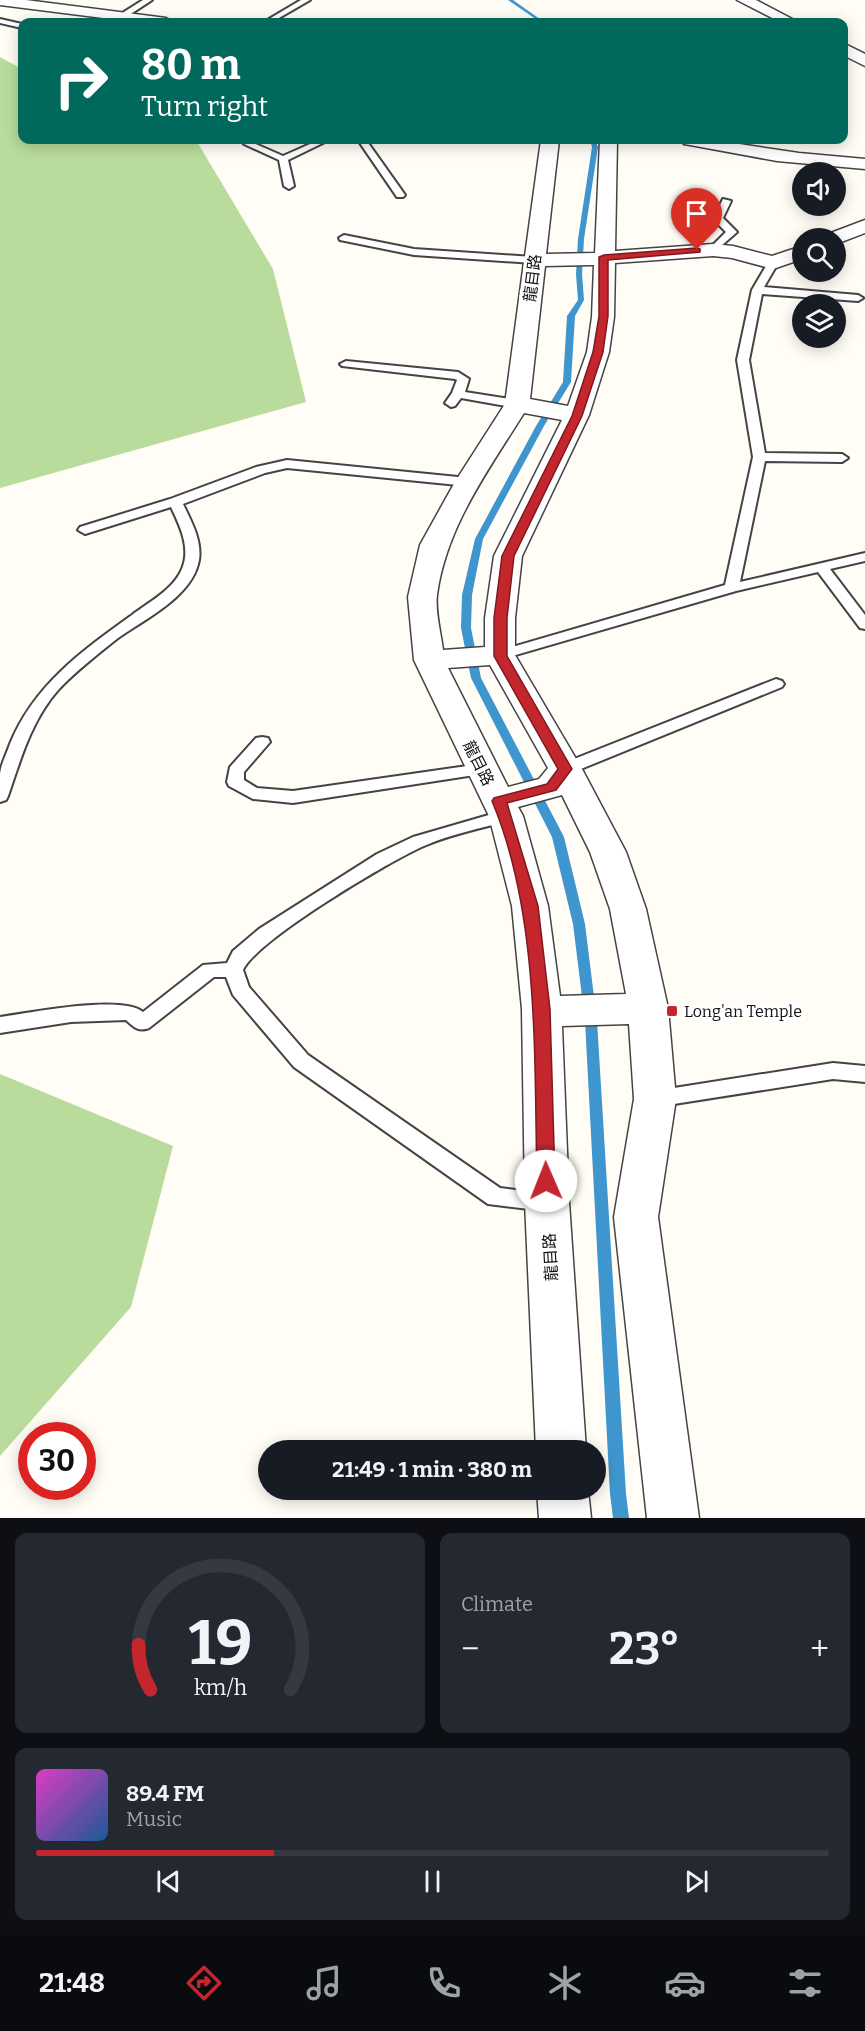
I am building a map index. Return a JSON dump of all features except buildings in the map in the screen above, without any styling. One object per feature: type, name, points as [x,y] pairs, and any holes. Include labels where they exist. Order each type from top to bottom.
[{"type":"street","points":[[744,0],[782,18]]},
{"type":"street","points":[[0,1],[129,18]]},
{"type":"street","points":[[848,51],[865,61]]},
{"type":"street","name":"龍目路","points":[[550,144],[543,260],[526,405],[468,482],[434,545],[422,597],[439,659],[480,769],[506,805],[551,1010],[547,1202],[560,1440]]},
{"type":"street","points":[[608,144],[597,258],[603,316],[598,352],[573,415],[508,556],[494,657],[558,778],[608,852],[628,909],[639,1010],[655,1099],[636,1216],[673,1518]]},
{"type":"street","points":[[732,144],[819,162],[865,164]]},
{"type":"street","points":[[846,233],[865,226]]},
{"type":"street","points":[[543,260],[713,250],[733,252],[773,264],[792,256]]},
{"type":"street","points":[[526,405],[573,415]]},
{"type":"street","points":[[439,659],[494,657]]},
{"type":"street","points":[[506,805],[558,778]]},
{"type":"street","points":[[551,1010],[639,1010]]},
{"type":"street","points":[[564,1500],[565,1518]]},
{"type":"lane","points":[[120,17],[148,0]]},
{"type":"lane","points":[[275,18],[306,0]]},
{"type":"lane","points":[[0,21],[18,25]]},
{"type":"lane","points":[[248,144],[282,159],[316,144]]},
{"type":"lane","points":[[365,144],[400,195]]},
{"type":"lane","points":[[282,159],[289,186]]},
{"type":"lane","points":[[713,250],[732,232],[718,219],[726,201]]},
{"type":"lane","points":[[344,238],[366,244],[445,255],[543,260]]},
{"type":"lane","points":[[732,588],[759,457],[743,360],[756,290],[773,264]]},
{"type":"lane","points":[[756,290],[858,298]]},
{"type":"lane","points":[[346,364],[458,376],[463,379],[454,398],[526,405]]},
{"type":"lane","points":[[759,457],[842,459]]},
{"type":"lane","points":[[85,530],[175,502],[261,470],[287,464],[468,482]]},
{"type":"lane","points":[[0,796],[23,734],[44,697],[70,671],[139,616],[170,595],[190,567],[193,551],[186,522],[175,502]]},
{"type":"lane","points":[[494,657],[732,588],[865,557]]},
{"type":"lane","points":[[822,568],[865,625]]},
{"type":"lane","points":[[558,778],[776,684]]},
{"type":"lane","points":[[262,742],[236,771],[235,782],[253,793],[293,797],[480,769]]},
{"type":"lane","points":[[506,805],[383,858],[266,934],[240,956],[233,970],[240,990],[301,1061],[496,1197],[547,1202]]},
{"type":"lane","points":[[0,1025],[71,1014],[130,1011],[142,1023],[210,970],[233,970]]},
{"type":"lane","points":[[655,1099],[833,1071],[865,1074]]},
{"type":"green space","points":[[0,57],[18,67],[18,144],[198,144],[273,269],[306,402],[0,488]]},
{"type":"green space","points":[[0,1074],[173,1146],[131,1307],[30,1422],[18,1422],[18,1436],[0,1456]]},
{"type":"waterway","points":[[510,0],[536,18]]},
{"type":"waterway","points":[[594,144],[581,239],[579,274],[581,300],[571,316],[567,382],[540,426],[479,539],[467,595],[466,628],[476,678],[558,837],[579,924],[591,1021],[621,1518]]},
{"type":"place","name":"Long'an Temple","points":[[672,1011]]},
{"type":"route","points":[[546,1181],[542,1009],[530,906],[506,816],[499,801],[551,787],[565,769],[500,656],[500,618],[508,556],[577,416],[598,352],[603,316],[604,257],[697,250]]}]
